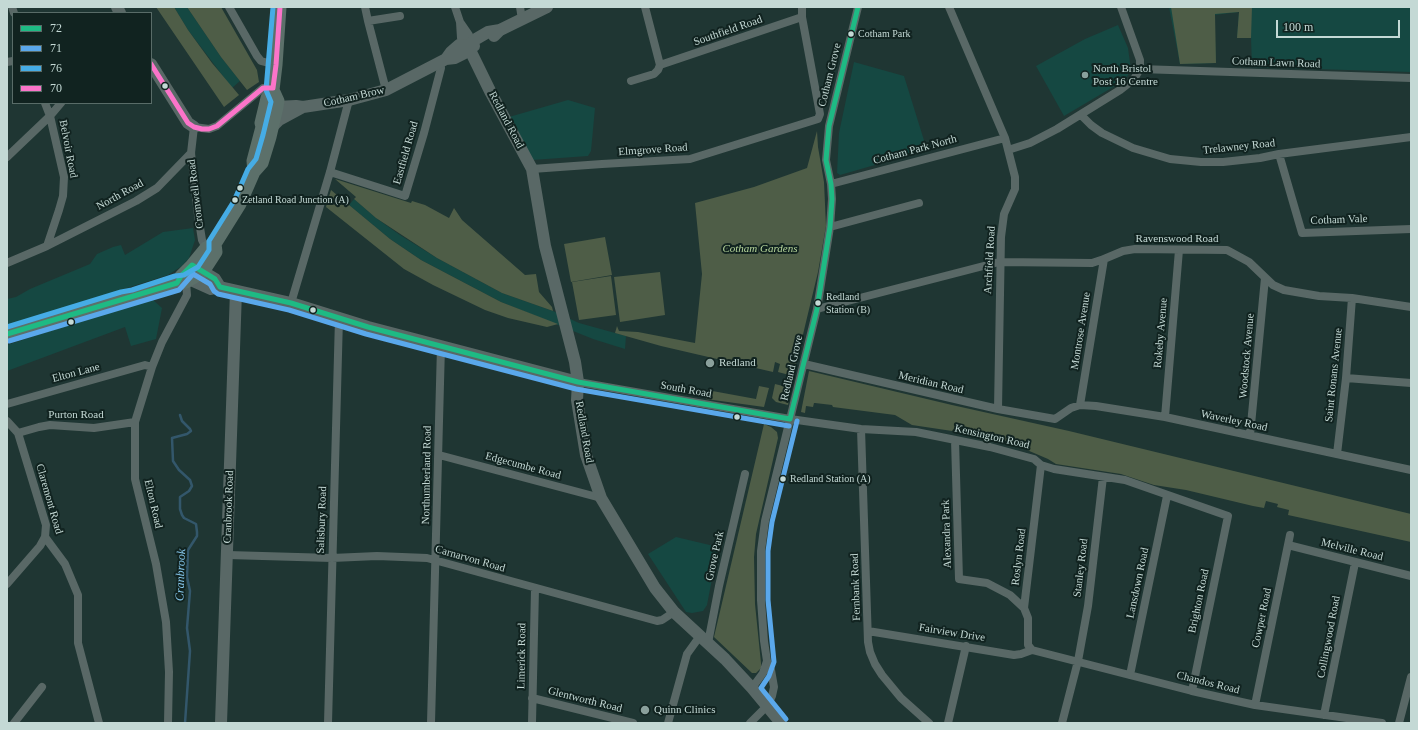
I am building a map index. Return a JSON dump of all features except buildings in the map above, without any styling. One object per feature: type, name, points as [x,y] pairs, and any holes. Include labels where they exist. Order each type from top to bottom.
[{"type":"main road","points":[[268,127],[261,123],[267,98],[273,89],[280,7]]},
{"type":"main road","points":[[7,334],[134,297],[188,276],[212,248],[240,204],[254,172],[253,161],[277,107],[278,101],[273,89]]},
{"type":"street","points":[[230,7],[257,56],[261,60],[276,65]]},
{"type":"street","points":[[365,7],[386,90]]},
{"type":"street","points":[[455,7],[460,22],[469,35],[468,46]]},
{"type":"street","name":"Cotham Brow","points":[[268,127],[283,117],[303,108],[349,100],[386,90],[443,61],[459,45],[479,46],[492,38],[521,13],[547,7]]},
{"type":"street","points":[[645,7],[660,65]]},
{"type":"street","points":[[802,7],[802,17]]},
{"type":"street","name":"Cotham Grove","points":[[829,126],[858,7]]},
{"type":"street","name":"Archfield Road","points":[[949,7],[1005,138],[1016,182],[1015,189],[1004,214],[999,262],[998,409]]},
{"type":"street","points":[[1008,150],[1030,143],[1081,115],[1134,79],[1140,69],[1140,60],[1121,7]]},
{"type":"street","points":[[368,21],[400,16]]},
{"type":"street","name":"Southfield Road","points":[[631,82],[654,74],[660,65],[802,17]]},
{"type":"street","name":"Elmgrove Road","points":[[532,169],[690,159],[818,119],[820,114],[802,17]]},
{"type":"street","name":"Redland Road","points":[[468,46],[491,93],[532,169],[545,246],[575,362],[578,382],[578,400],[586,456],[602,498],[655,588],[674,612],[752,688],[782,723]]},
{"type":"street","name":"Eastfield Road","points":[[330,172],[405,196],[443,61]]},
{"type":"street","points":[[152,66],[188,123],[194,127],[209,129],[217,126],[262,88],[273,89]]},
{"type":"street","name":"Cotham Lawn Road","points":[[1140,69],[1411,78]]},
{"type":"street","points":[[291,303],[330,172],[349,100]]},
{"type":"street","name":"Belvoir Road","points":[[45,104],[50,116],[64,177],[63,196],[47,246]]},
{"type":"street","points":[[7,157],[50,116],[60,104]]},
{"type":"street","name":"Cotham Brow","points":[[277,107],[296,106],[303,108]]},
{"type":"street","name":"Trelawney Road","points":[[1081,115],[1094,128],[1122,144],[1170,159],[1201,162],[1224,162],[1260,158],[1279,154],[1411,137]]},
{"type":"street","name":"Redland Grove","points":[[768,705],[774,687],[771,670],[767,661],[761,600],[761,551],[765,521],[817,309],[830,227],[832,199],[831,184],[826,160],[829,126]]},
{"type":"street","points":[[191,153],[194,127]]},
{"type":"street","name":"Cotham Park North","points":[[831,184],[1005,138]]},
{"type":"street","name":"North Road","points":[[7,264],[47,246],[136,201],[157,188],[191,153]]},
{"type":"street","name":"Cromwell Road","points":[[191,153],[202,240],[212,248]]},
{"type":"street","name":"Cotham Vale","points":[[1279,154],[1302,233],[1411,229]]},
{"type":"street","points":[[830,227],[919,203]]},
{"type":"street","name":"Ravenswood Road","points":[[817,309],[999,262],[1092,263],[1104,260],[1123,250],[1135,249],[1227,250],[1249,262],[1273,285],[1284,290],[1319,296],[1352,298],[1411,307]]},
{"type":"street","name":"Rokeby Avenue","points":[[1165,417],[1179,250]]},
{"type":"street","name":"Montrose Avenue","points":[[1080,405],[1104,260]]},
{"type":"street","points":[[188,276],[211,289],[220,287],[291,303],[338,318],[578,382]]},
{"type":"street","name":"Elton Road","points":[[168,723],[169,672],[166,622],[156,564],[135,479],[135,422],[152,367],[162,342],[187,295],[188,276]]},
{"type":"street","name":"Woodstock Avenue","points":[[1250,435],[1265,278]]},
{"type":"street","name":"Cranbrook Road","points":[[222,723],[236,291]]},
{"type":"street","name":"Saint Ronans Avenue","points":[[1337,454],[1346,378],[1352,298]]},
{"type":"street","name":"Salisbury Road","points":[[328,723],[338,318]]},
{"type":"street","name":"Northumberland Road","points":[[431,723],[441,346]]},
{"type":"street","name":"Elton Lane","points":[[7,404],[145,365],[152,367]]},
{"type":"street","name":"Meridian Road","points":[[803,368],[998,409],[1055,419],[1071,408],[1080,405]]},
{"type":"street","points":[[1346,378],[1411,383]]},
{"type":"street","name":"South Road","points":[[578,382],[790,420]]},
{"type":"street","name":"Waverley Road","points":[[1080,405],[1096,406],[1165,417],[1411,470]]},
{"type":"street","name":"Kensington Road","points":[[790,420],[916,432],[990,447],[1034,459],[1041,465],[1054,469],[1124,480],[1228,516]]},
{"type":"street","name":"Claremont Road","points":[[7,421],[18,433],[46,525],[46,537],[65,564],[78,595],[78,642],[100,723]]},
{"type":"street","name":"Purton Road","points":[[18,433],[50,425],[94,428],[135,422]]},
{"type":"street","name":"Fernbank Road","points":[[862,428],[868,642],[870,652],[882,675],[901,698],[928,723]]},
{"type":"street","name":"Alexandra Park","points":[[955,440],[959,579],[987,583],[1010,595],[1024,608]]},
{"type":"street","name":"Edgecumbe Road","points":[[439,455],[602,498]]},
{"type":"street","name":"Roslyn Road","points":[[1032,650],[1028,645],[1028,618],[1024,608],[1041,465]]},
{"type":"street","name":"Grove Park","points":[[704,640],[719,586],[745,474]]},
{"type":"street","name":"Stanley Road","points":[[1062,723],[1078,661],[1088,606],[1103,477]]},
{"type":"street","name":"Lansdown Road","points":[[1130,675],[1167,496]]},
{"type":"street","name":"Brighton Road","points":[[1192,691],[1228,516]]},
{"type":"street","name":"Cowper Road","points":[[1255,706],[1290,534]]},
{"type":"street","points":[[7,584],[46,537]]},
{"type":"street","name":"Melville Road","points":[[1288,546],[1411,576]]},
{"type":"street","name":"Carnarvon Road","points":[[228,555],[332,558],[377,556],[427,558],[535,589],[657,621],[662,620],[674,612]]},
{"type":"street","name":"Collingwood Road","points":[[1324,715],[1355,563]]},
{"type":"street","name":"Limerick Road","points":[[532,723],[535,589]]},
{"type":"street","name":"Fairview Drive","points":[[868,631],[1014,655],[1032,650]]},
{"type":"street","points":[[668,723],[687,654],[704,640]]},
{"type":"street","points":[[948,723],[966,646]]},
{"type":"street","name":"Chandos Road","points":[[1032,650],[1255,706],[1382,723]]},
{"type":"street","points":[[752,688],[763,673],[767,661]]},
{"type":"street","points":[[1398,723],[1411,676]]},
{"type":"street","points":[[14,723],[42,687]]},
{"type":"street","name":"Glentworth Road","points":[[532,698],[633,723]]},
{"type":"street","points":[[750,723],[768,705]]},
{"type":"shaded area","points":[[174,7],[187,7],[221,57],[240,81],[232,88],[188,30]]},
{"type":"shaded area","points":[[1169,7],[1411,7],[1411,72],[1252,67],[1251,38],[1237,38],[1239,12],[1214,15],[1216,63],[1180,64]]},
{"type":"shaded area","name":"North Bristol Post 16 Centre","points":[[1118,25],[1128,48],[1131,70],[1125,80],[1064,116],[1036,66],[1085,39]]},
{"type":"shaded area","points":[[854,62],[904,76],[927,150],[840,175],[837,173],[839,133]]},
{"type":"shaded area","points":[[568,100],[595,108],[591,151],[588,156],[532,160],[509,117]]},
{"type":"shaded area","points":[[354,199],[376,218],[400,235],[437,258],[502,293],[553,311],[579,323],[626,336],[625,349],[593,339],[501,302],[421,260],[390,239],[349,205]]},
{"type":"shaded area","points":[[193,228],[195,240],[189,258],[182,266],[168,275],[7,326],[7,299],[16,297],[30,289],[90,264],[97,254],[113,247],[121,245],[125,255],[163,232]]},
{"type":"shaded area","points":[[151,298],[162,308],[156,339],[131,346],[125,327],[7,371],[7,345]]},
{"type":"shaded area","points":[[676,537],[718,547],[707,605],[703,611],[692,613],[686,612],[648,554]]},
{"type":"green space","points":[[156,7],[174,7],[188,30],[212,63],[239,95],[224,107]]},
{"type":"green space","points":[[187,7],[221,7],[257,70],[259,82],[247,90],[221,57]]},
{"type":"green space","points":[[1171,7],[1252,7],[1251,38],[1237,38],[1239,12],[1215,14],[1216,63],[1180,64]]},
{"type":"green space","name":"Cotham Gardens","points":[[817,131],[824,182],[826,226],[818,272],[793,376],[778,372],[780,364],[775,362],[773,372],[661,346],[615,333],[617,326],[619,331],[638,332],[695,343],[702,274],[695,203],[754,187],[807,168]]},
{"type":"green space","points":[[335,179],[411,203],[412,201],[425,205],[449,218],[454,208],[462,220],[525,275],[536,274],[539,292],[552,307],[553,311],[502,293],[437,258],[376,218],[354,199],[356,197]]},
{"type":"green space","points":[[331,190],[390,239],[421,260],[501,302],[558,324],[547,327],[508,318],[485,310],[404,269],[326,207]]},
{"type":"green space","points":[[605,237],[612,275],[571,282],[564,244]]},
{"type":"green space","points":[[660,272],[665,315],[620,322],[614,277]]},
{"type":"green space","points":[[611,276],[616,315],[579,320],[572,282]]},
{"type":"green space","points":[[809,371],[1069,431],[1411,514],[1411,542],[1288,515],[1289,510],[1277,507],[1278,504],[1266,501],[1264,508],[1186,490],[1154,485],[1121,474],[1056,464],[1048,459],[999,438],[912,425],[895,415],[833,407],[832,405],[815,403],[813,407],[806,406],[805,413],[801,412]]},
{"type":"green space","points":[[775,384],[791,388],[788,405],[776,402],[772,398]]},
{"type":"green space","points":[[759,386],[769,388],[764,407],[706,399],[707,390],[756,399]]},
{"type":"green space","points":[[764,424],[777,432],[778,438],[756,534],[754,557],[755,604],[761,668],[756,673],[752,673],[714,637]]},
{"type":"waterway","name":"Cranbrook","points":[[180,415],[182,421],[191,431],[187,434],[172,438],[173,461],[179,470],[190,480],[192,486],[189,491],[180,497],[180,509],[184,518],[196,524],[197,532],[197,536],[188,550],[187,577],[190,591],[187,628],[190,651],[185,723]]},
{"type":"transit line","name":"76","points":[[7,327],[175,276],[184,275],[198,267],[209,250],[209,241],[234,201],[248,169],[256,159],[263,135],[271,102],[266,90],[273,7]]},
{"type":"transit line","name":"70","points":[[273,88],[280,7]]},
{"type":"transit line","name":"72","points":[[790,419],[817,309],[830,227],[832,199],[831,184],[826,160],[829,126],[858,7]]},
{"type":"transit line","name":"70","points":[[152,66],[188,123],[194,127],[202,129],[209,129],[217,126],[263,88],[273,88]]},
{"type":"transit line","name":"72","points":[[7,334],[177,283],[181,276],[192,265],[215,279],[220,287],[291,303],[368,327],[578,382],[790,419]]},
{"type":"transit line","name":"71","points":[[9,341],[179,290],[193,274],[210,284],[214,291],[218,294],[289,310],[366,334],[576,389],[789,426]]},
{"type":"transit line","name":"71","points":[[786,719],[761,688],[769,676],[774,662],[768,600],[768,551],[772,522],[797,421]]},
{"type":"place","name":"Cotham Park","points":[[851,34]]},
{"type":"place","name":"North Bristol Post 16 Centre","points":[[1085,75]]},
{"type":"place","name":"Zetland Road Junction (A)","points":[[235,200]]},
{"type":"place","name":"Redland Station (B)","points":[[818,303]]},
{"type":"place","name":"Redland","points":[[710,363]]},
{"type":"place","name":"Redland Station (A)","points":[[783,479]]},
{"type":"place","name":"Quinn Clinics","points":[[645,710]]}]
